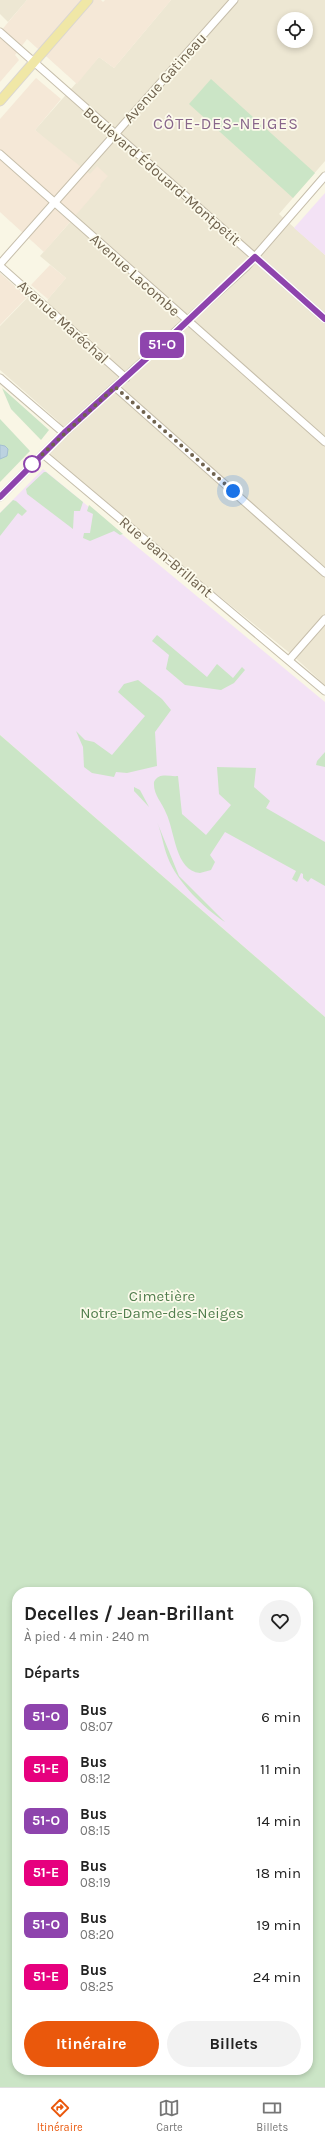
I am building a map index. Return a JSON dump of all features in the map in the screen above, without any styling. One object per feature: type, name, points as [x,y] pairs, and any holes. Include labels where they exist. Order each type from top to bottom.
[{"type":"main road","points":[[0,101],[88,0]]},
{"type":"street","name":"Avenue Gatineau","points":[[0,265],[54,202],[234,0]]},
{"type":"street","name":"Boulevard Édouard-Montpetit","points":[[0,32],[325,319]]},
{"type":"street","name":"Avenue Lacombe","points":[[0,154],[325,442]]},
{"type":"street","points":[[0,497],[64,433],[188,321],[255,257],[325,176]]},
{"type":"street","name":"Avenue Maréchal","points":[[0,265],[126,378]]},
{"type":"street","points":[[0,378],[64,433]]},
{"type":"street","points":[[115,387],[325,573]]},
{"type":"street","name":"Rue Jean-Brillant","points":[[43,454],[325,691]]},
{"type":"street","points":[[289,660],[325,619]]},
{"type":"shaded area","points":[[0,0],[27,0],[8,22],[0,14]]},
{"type":"shaded area","points":[[27,0],[101,0],[103,2],[105,0],[171,0],[114,68],[99,57],[77,84],[27,39],[15,55],[19,60],[0,82],[0,32]]},
{"type":"shaded area","points":[[171,0],[325,0],[325,161],[279,214],[325,255],[325,685],[291,654],[43,454],[64,433],[58,421],[0,370],[0,326],[31,294],[46,306],[48,299],[66,278],[40,256],[73,219],[53,146],[35,130],[99,57],[114,68]]},
{"type":"shaded area","points":[[36,78],[61,99],[35,130],[90,174],[97,166],[108,176],[44,252],[0,212],[0,119]]},
{"type":"shaded area","points":[[325,193],[325,255],[294,228]]},
{"type":"shaded area","points":[[50,265],[66,278],[48,299],[31,285]]},
{"type":"shaded area","points":[[0,273],[27,297],[0,325]]},
{"type":"shaded area","points":[[43,469],[325,702],[325,1017],[0,735],[0,513]]},
{"type":"green space","points":[[211,79],[315,173],[293,198],[189,104]]},
{"type":"green space","points":[[2,388],[49,430],[41,440],[11,409]]},
{"type":"green space","points":[[0,419],[30,451],[0,482]]},
{"type":"green space","points":[[44,472],[46,472],[83,502],[80,511],[74,511],[73,529],[27,494],[26,489]]},
{"type":"green space","points":[[13,500],[27,511],[22,516],[18,513],[0,536],[0,513]]},
{"type":"green space","points":[[89,505],[123,534],[120,535],[114,531],[90,541],[83,538],[84,533],[90,533],[93,514],[87,511]]},
{"type":"green space","points":[[157,635],[207,677],[217,664],[233,678],[242,667],[245,670],[234,683],[221,690],[185,685],[166,669],[169,655],[152,641]]},
{"type":"green space","points":[[138,680],[162,699],[171,710],[155,732],[157,766],[127,773],[116,772],[114,777],[92,773],[84,767],[83,747],[76,731],[85,740],[94,742],[112,755],[145,716],[118,692],[124,684]]},
{"type":"green space","name":"Cimetière Notre-Dame-des-Neiges","points":[[0,735],[325,1017],[325,2087],[0,2087]]},
{"type":"green space","points":[[325,752],[325,767],[316,765],[317,761]]},
{"type":"green space","points":[[217,767],[256,768],[254,787],[270,801],[266,808],[325,842],[325,886],[311,878],[308,882],[303,878],[303,874],[301,873],[297,882],[292,879],[296,871],[225,832],[210,855],[215,862],[211,870],[200,873],[192,871],[185,865],[177,849],[166,813],[156,795],[154,782],[161,776],[178,776],[182,814],[206,835],[231,805],[219,794]]},
{"type":"green space","points":[[134,787],[140,790],[149,807],[134,791]]},
{"type":"green space","points":[[157,822],[179,876],[225,922],[217,917],[192,894],[178,876],[168,858]]},
{"type":"water","points":[[0,445],[5,446],[8,449],[7,456],[0,459]]},
{"type":"bus line","name":"51-O","points":[[0,497],[51,445],[188,321],[255,257],[325,319]]},
{"type":"district","name":"CÔTE-DES-NEIGES","points":[[226,123]]},
{"type":"route","points":[[32,464],[115,387],[233,491]]}]
